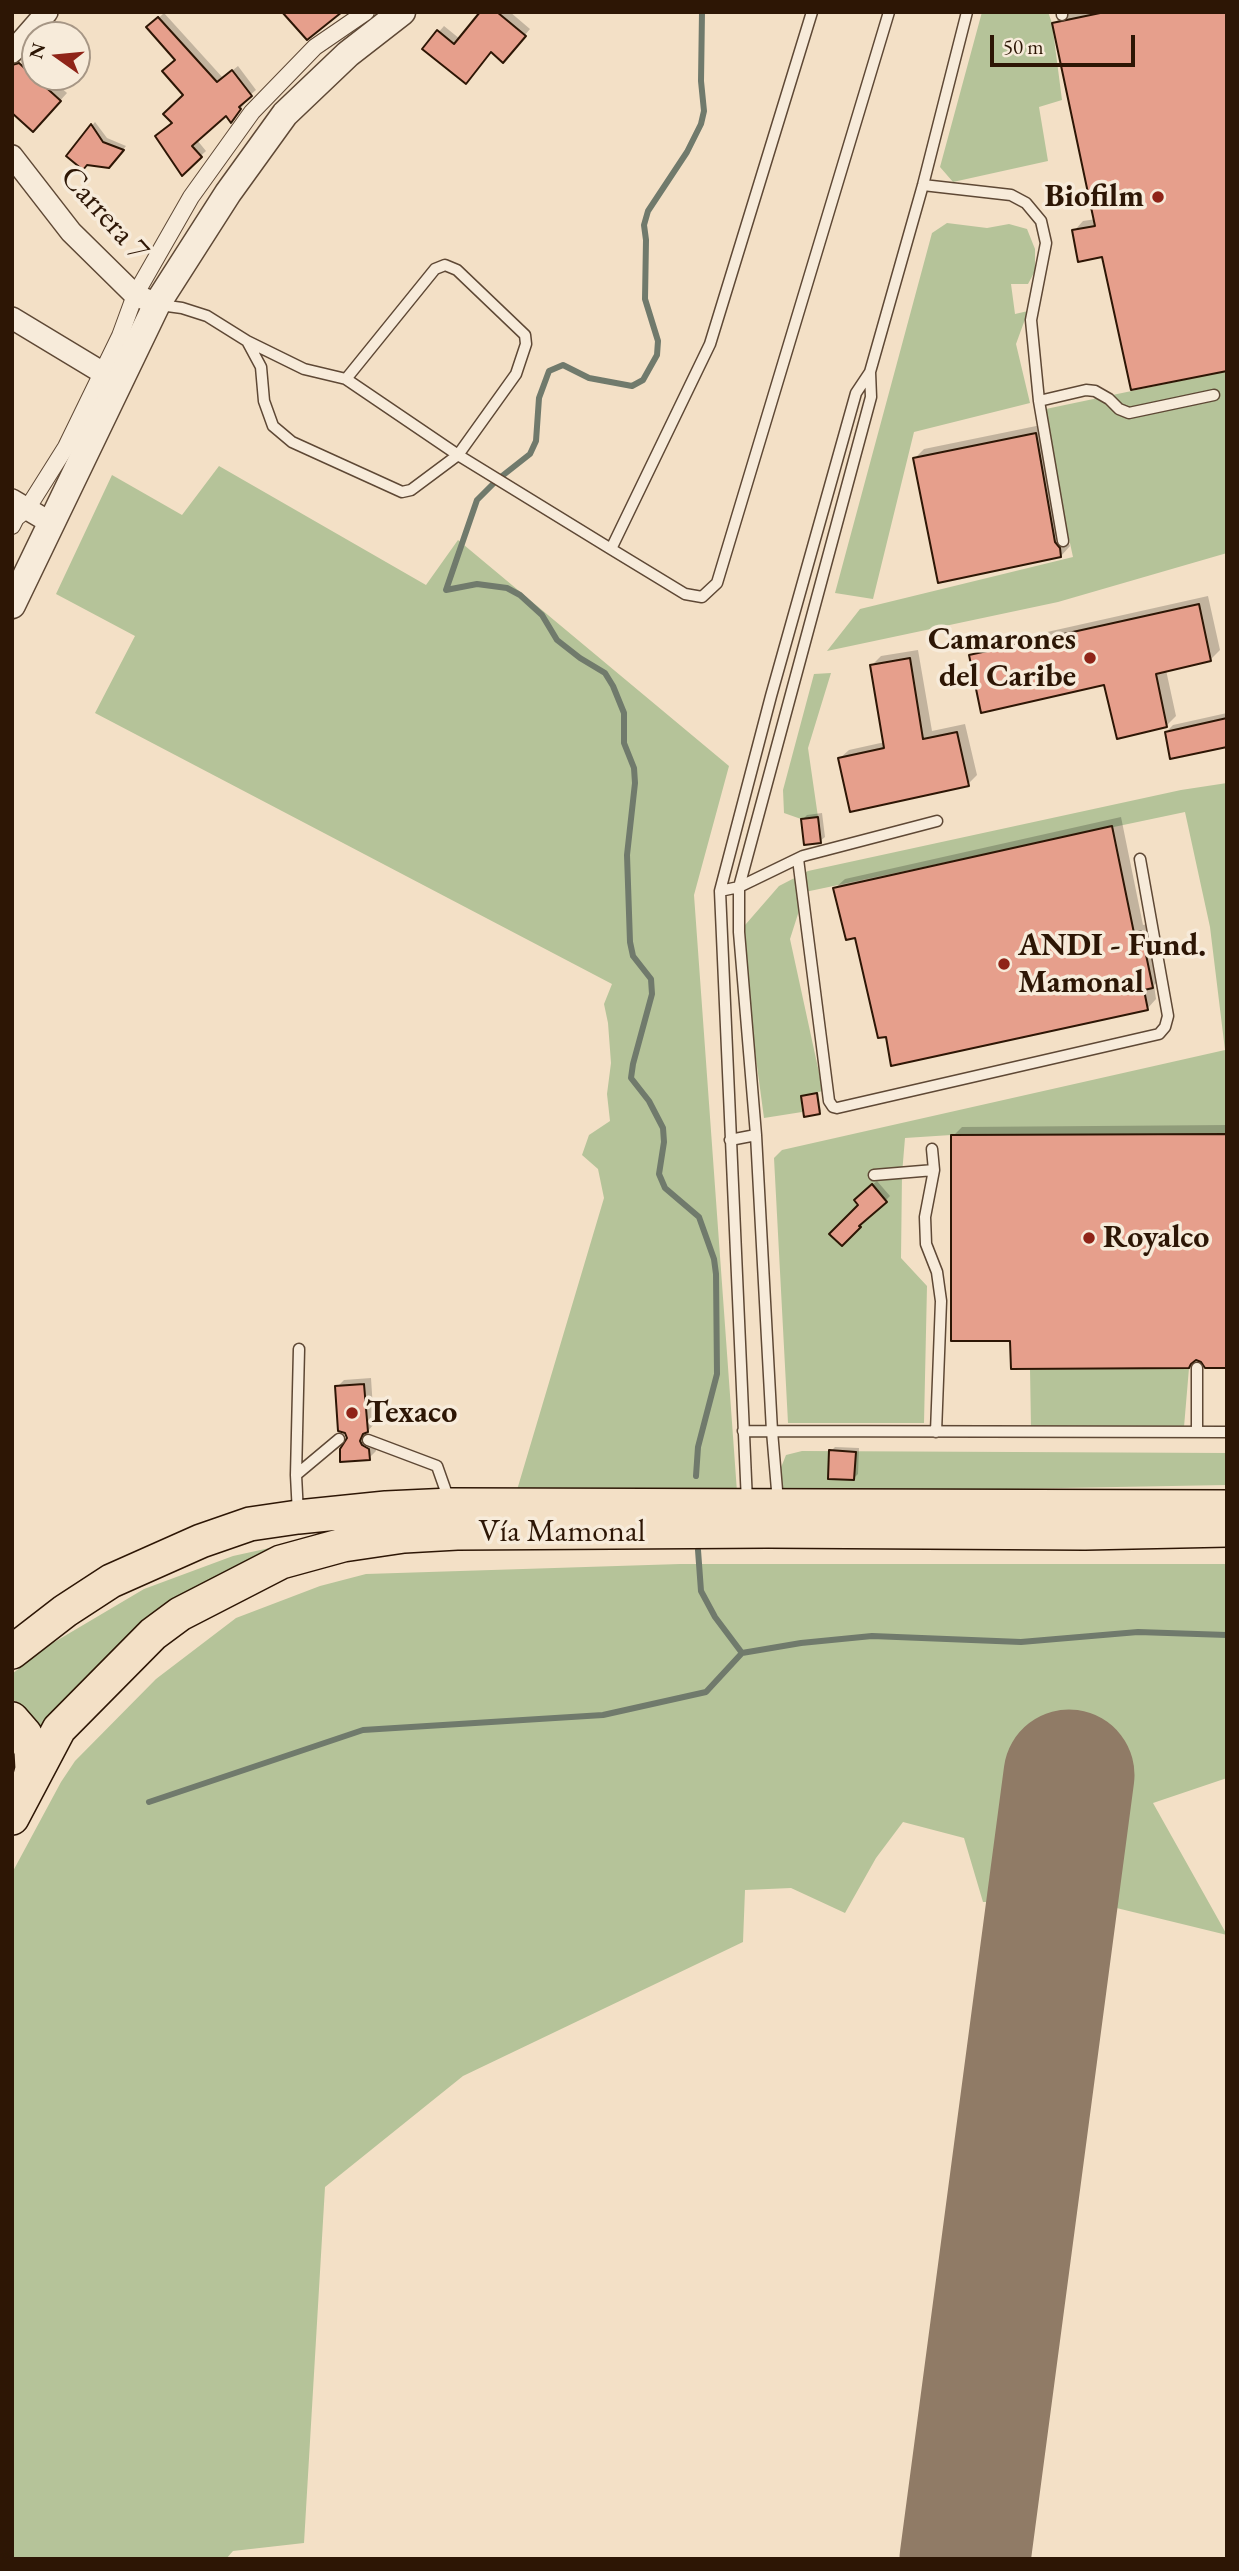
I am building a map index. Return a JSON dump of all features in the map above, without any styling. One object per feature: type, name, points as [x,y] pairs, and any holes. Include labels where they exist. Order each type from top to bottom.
[{"type":"main road","name":"Vía Mamonal","points":[[12,1651],[65,1611],[122,1575],[201,1541],[250,1524],[298,1517],[451,1505],[1227,1507]]},
{"type":"main road","name":"Vía Mamonal","points":[[12,1818],[59,1729],[153,1634],[180,1614],[281,1562],[343,1545],[404,1536],[457,1533],[1227,1530]]},
{"type":"main road","points":[[12,1719],[25,1734],[31,1751],[32,1769],[28,1786]]},
{"type":"street","points":[[12,52],[47,12]]},
{"type":"street","points":[[12,605],[51,523],[111,377],[191,197],[252,113],[316,47],[366,12]]},
{"type":"street","points":[[146,300],[285,114],[348,54],[401,12]]},
{"type":"street","name":"Carrera 7","points":[[12,156],[71,232],[146,300]]},
{"type":"street","points":[[12,318],[111,377]]},
{"type":"street","points":[[12,526],[20,504],[66,447],[111,377]]},
{"type":"street","points":[[20,504],[51,523]]},
{"type":"lane","points":[[611,549],[710,344],[812,12]]},
{"type":"lane","points":[[146,300],[208,316],[247,341],[304,369],[346,379],[458,456],[685,594],[702,597],[717,583],[889,12]]},
{"type":"lane","points":[[763,1505],[743,1431],[720,891],[771,696],[856,393],[870,372],[923,185],[967,12]]},
{"type":"lane","points":[[923,185],[1011,195],[1026,203],[1041,221],[1046,243],[1031,320],[1039,401],[1063,541]]},
{"type":"lane","points":[[247,341],[261,368],[264,401],[273,426],[292,442],[402,492],[411,490],[458,456],[516,374],[526,344],[525,335],[457,270],[445,265],[435,269],[346,379]]},
{"type":"lane","points":[[763,1505],[772,1431],[756,1135],[739,932],[739,887],[871,397],[870,372]]},
{"type":"lane","points":[[1039,401],[1086,390],[1095,391],[1109,398],[1119,409],[1129,412],[1214,395]]},
{"type":"lane","points":[[771,696],[789,701]]},
{"type":"lane","points":[[720,891],[739,887],[798,859],[937,821]]},
{"type":"lane","points":[[798,859],[828,1101],[837,1108],[1159,1034],[1165,1027],[1168,1016],[1140,859]]},
{"type":"lane","points":[[730,1140],[756,1135]]},
{"type":"lane","points":[[932,1149],[934,1170],[925,1217],[926,1244],[937,1272],[941,1301],[936,1432]]},
{"type":"lane","points":[[874,1175],[934,1170]]},
{"type":"lane","points":[[298,1517],[296,1475],[299,1349]]},
{"type":"lane","points":[[1197,1368],[1197,1432]]},
{"type":"lane","points":[[743,1431],[1227,1432]]},
{"type":"lane","points":[[296,1475],[339,1439]]},
{"type":"lane","points":[[368,1440],[437,1466],[451,1505]]},
{"type":"green space","points":[[982,12],[1048,12],[1052,23],[1062,100],[1039,107],[1048,161],[953,182],[940,167]]},
{"type":"green space","points":[[947,223],[987,228],[1009,224],[1027,229],[1035,249],[1035,271],[1028,284],[1011,284],[1015,314],[1028,311],[1016,344],[1030,403],[914,432],[873,599],[835,593],[932,233]]},
{"type":"green space","points":[[1227,371],[1227,553],[1058,602],[827,651],[860,609],[1073,557],[1041,410]]},
{"type":"green space","points":[[219,466],[426,585],[458,540],[729,766],[694,895],[737,1492],[517,1490],[604,1198],[598,1169],[582,1155],[589,1135],[610,1121],[607,1094],[611,1063],[604,1004],[612,984],[95,713],[135,636],[56,594],[112,475],[182,515]]},
{"type":"green space","points":[[831,673],[808,748],[818,817],[801,819],[784,813],[783,790],[814,674]]},
{"type":"green space","points":[[1227,783],[1227,1134],[951,1135],[905,1138],[901,1258],[927,1286],[924,1423],[788,1423],[774,1158],[782,1150],[1225,1050],[1210,927],[1185,812],[805,892],[790,939],[823,1091],[801,1096],[802,1112],[764,1118],[739,932],[779,886],[808,871],[1181,790]]},
{"type":"green space","points":[[1189,1368],[1184,1427],[1031,1427],[1030,1369]]},
{"type":"green space","points":[[802,1451],[1227,1453],[1227,1485],[785,1493],[778,1475],[786,1455]]},
{"type":"green space","points":[[393,1521],[236,1575],[46,1741],[18,1702],[12,1700],[12,1674],[46,1647],[144,1589],[233,1556]]},
{"type":"green space","points":[[680,1564],[1227,1564],[1227,1778],[1153,1803],[1227,1935],[1092,1902],[983,1902],[964,1838],[903,1822],[876,1858],[845,1913],[791,1888],[745,1890],[743,1942],[463,2076],[325,2187],[304,2543],[233,2551],[226,2559],[12,2559],[12,1873],[75,1761],[156,1679],[236,1618],[320,1586],[366,1574]]},
{"type":"building","points":[[282,12],[342,12],[307,40]]},
{"type":"building","points":[[480,12],[497,12],[526,36],[503,63],[491,52],[466,84],[422,49],[437,30],[454,44]]},
{"type":"building","name":"Biofilm","points":[[1105,12],[1227,12],[1227,371],[1131,390],[1102,257],[1078,262],[1072,230],[1095,226],[1052,23]]},
{"type":"building","points":[[158,17],[217,82],[232,70],[252,96],[239,107],[241,109],[231,123],[226,116],[192,146],[202,157],[182,176],[155,136],[172,123],[163,114],[183,95],[162,71],[175,60],[146,27]]},
{"type":"building","points":[[12,65],[21,65],[21,91],[50,91],[61,101],[33,132],[12,113]]},
{"type":"building","points":[[91,124],[103,142],[124,150],[109,168],[87,165],[83,170],[66,156]]},
{"type":"building","points":[[1036,433],[1055,542],[1060,548],[1061,557],[938,583],[913,458]]},
{"type":"building","name":"Camarones del Caribe","points":[[1199,604],[1211,661],[1156,674],[1167,727],[1117,739],[1104,685],[981,713],[969,655]]},
{"type":"building","points":[[910,658],[923,739],[957,732],[969,786],[850,812],[838,758],[884,748],[870,665]]},
{"type":"building","points":[[1227,718],[1227,747],[1170,759],[1165,732]]},
{"type":"building","points":[[818,817],[821,843],[804,845],[801,819]]},
{"type":"building","name":"ANDI - Fund. Mamonal","points":[[1112,826],[1134,933],[1141,931],[1153,988],[1144,990],[1148,1010],[891,1066],[886,1037],[878,1038],[855,938],[846,940],[833,888]]},
{"type":"building","points":[[817,1093],[820,1114],[804,1117],[801,1096]]},
{"type":"building","name":"Royalco","points":[[1227,1134],[1227,1368],[1205,1368],[1196,1360],[1189,1368],[1011,1369],[1010,1341],[951,1341],[951,1135]]},
{"type":"building","points":[[872,1184],[887,1202],[859,1226],[861,1227],[842,1246],[829,1234],[858,1205],[854,1200]]},
{"type":"building","name":"Texaco","points":[[364,1384],[368,1432],[363,1434],[360,1441],[369,1449],[370,1460],[340,1462],[340,1449],[347,1438],[345,1433],[338,1431],[335,1386]]},
{"type":"building","points":[[829,1450],[856,1452],[854,1480],[828,1479]]},
{"type":"waterway","points":[[696,1476],[698,1447],[717,1374],[716,1274],[714,1259],[699,1217],[665,1188],[659,1174],[664,1142],[663,1128],[649,1101],[631,1078],[652,994],[651,979],[633,956],[630,942],[627,855],[635,783],[634,768],[624,743],[624,713],[605,673],[557,640],[542,615],[520,595],[507,588],[477,584],[446,590],[477,500],[530,454],[536,441],[539,398],[549,371],[563,365],[589,378],[632,386],[643,380],[657,355],[658,341],[645,299],[644,225],[648,211],[687,152],[701,124],[704,111],[701,81],[702,12]]},
{"type":"waterway","points":[[698,1550],[701,1591],[715,1617],[742,1653]]},
{"type":"waterway","points":[[149,1802],[363,1730],[603,1715],[706,1692],[742,1653],[801,1643],[872,1636],[1021,1642],[1138,1632],[1227,1635]]},
{"type":"runway","points":[[965,2559],[1069,1775]]},
{"type":"place","name":"Biofilm","points":[[1158,197]]},
{"type":"place","name":"Camarones del Caribe","points":[[1090,658]]},
{"type":"place","name":"ANDI - Fund. Mamonal","points":[[1004,964]]},
{"type":"place","name":"Royalco","points":[[1089,1238]]},
{"type":"place","name":"Texaco","points":[[352,1413]]}]
